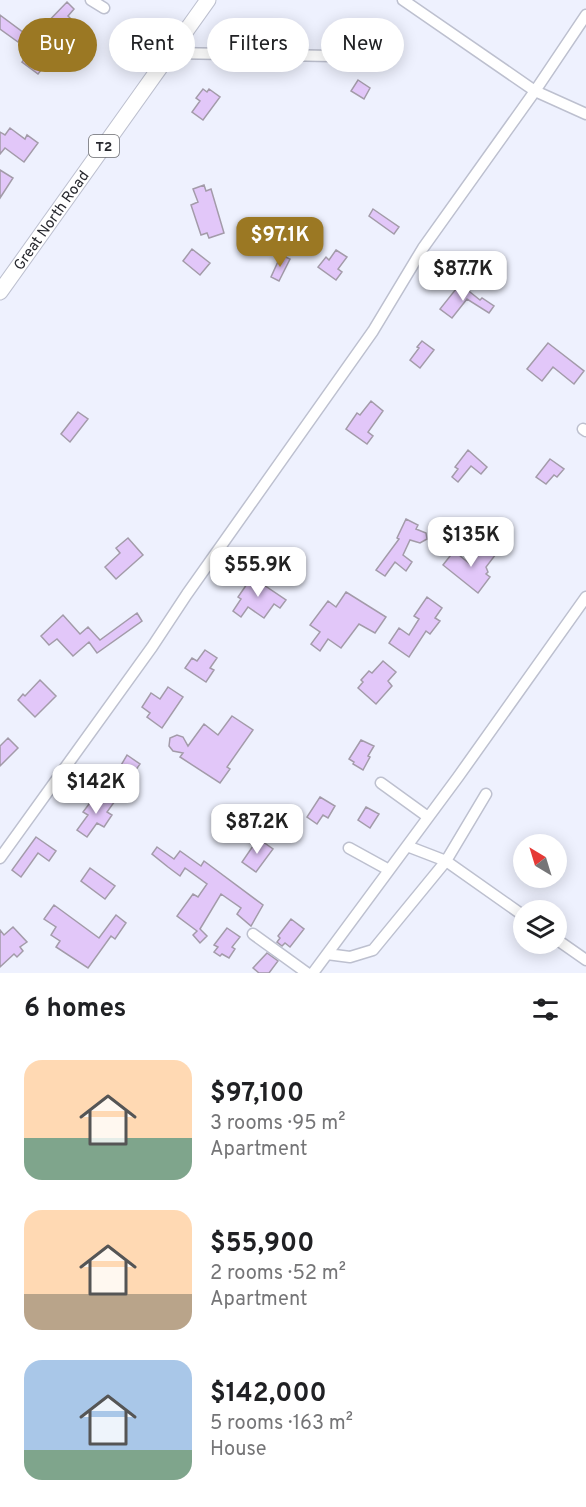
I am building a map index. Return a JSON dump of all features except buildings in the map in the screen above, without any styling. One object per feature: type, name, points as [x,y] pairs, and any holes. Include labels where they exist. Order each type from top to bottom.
[{"type":"highway","name":"Great North Road","points":[[195,19],[208,0]]},
{"type":"highway","name":"Great North Road","points":[[0,292],[157,72]]},
{"type":"street","points":[[92,0],[104,8]]},
{"type":"street","points":[[403,0],[535,91],[586,114]]},
{"type":"street","points":[[0,858],[152,647],[373,331],[423,248],[586,15]]},
{"type":"street","points":[[195,53],[321,56]]},
{"type":"street","points":[[313,973],[429,817],[586,597]]},
{"type":"street","points":[[381,783],[429,817]]},
{"type":"street","points":[[327,954],[350,957],[373,950],[446,861],[486,794]]},
{"type":"street","points":[[407,846],[446,861],[513,908]]},
{"type":"street","points":[[349,848],[390,870]]},
{"type":"street","points":[[253,934],[307,973]]},
{"type":"street","points":[[567,947],[586,960]]}]
